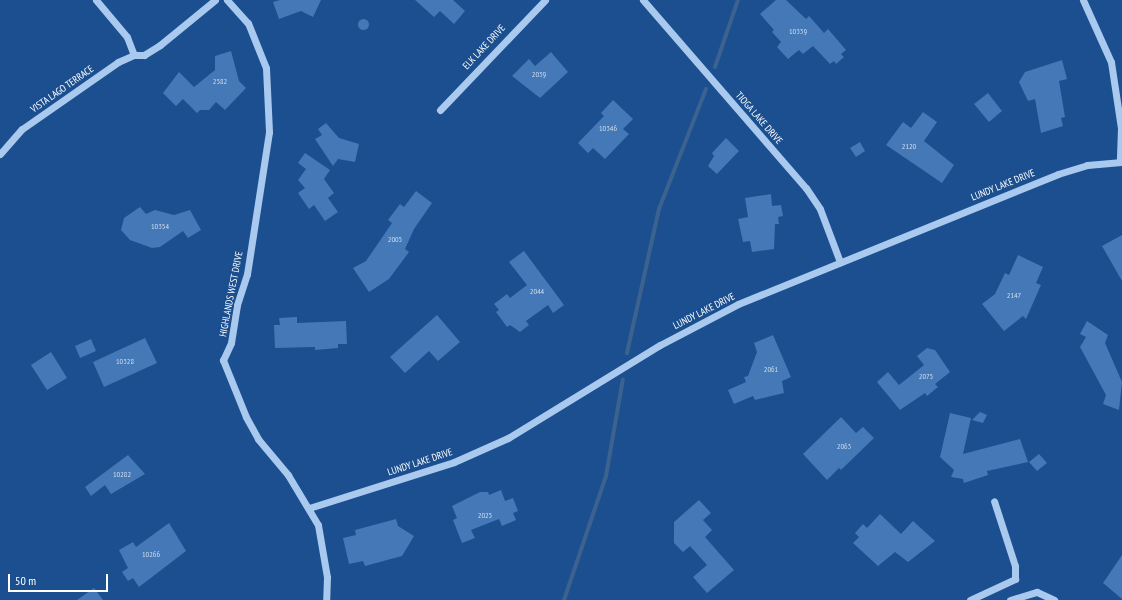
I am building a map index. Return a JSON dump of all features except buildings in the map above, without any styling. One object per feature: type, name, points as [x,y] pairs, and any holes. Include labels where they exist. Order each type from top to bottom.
[{"type":"street","points":[[96,0],[127,36],[134,55],[144,55],[215,0]]},
{"type":"street","name":"HIGHLANDS WEST DRIVE","points":[[227,0],[248,23],[266,68],[269,132],[247,274],[237,306],[231,343],[223,360],[249,423],[309,508],[318,525],[327,577],[326,600]]},
{"type":"street","name":"ELK LAKE DRIVE","points":[[440,110],[545,0]]},
{"type":"street","name":"TIOGA LAKE DRIVE","points":[[642,0],[806,188],[820,209],[840,262]]},
{"type":"street","points":[[1083,0],[1111,62],[1122,128],[1121,162]]},
{"type":"street","name":"VISTA LAGO TERRACE","points":[[0,154],[22,129],[134,55]]},
{"type":"street","name":"LUNDY LAKE DRIVE","points":[[309,508],[454,462],[508,438],[673,338],[738,304],[1058,174],[1087,165],[1121,162]]},
{"type":"street","points":[[970,600],[1015,579],[1015,566],[994,501]]},
{"type":"street","points":[[1010,600],[1037,592],[1054,600]]},
{"type":"waterway","points":[[715,67],[738,0]]},
{"type":"waterway","points":[[627,353],[659,209],[706,89]]},
{"type":"waterway","points":[[564,600],[606,476],[623,379]]}]
